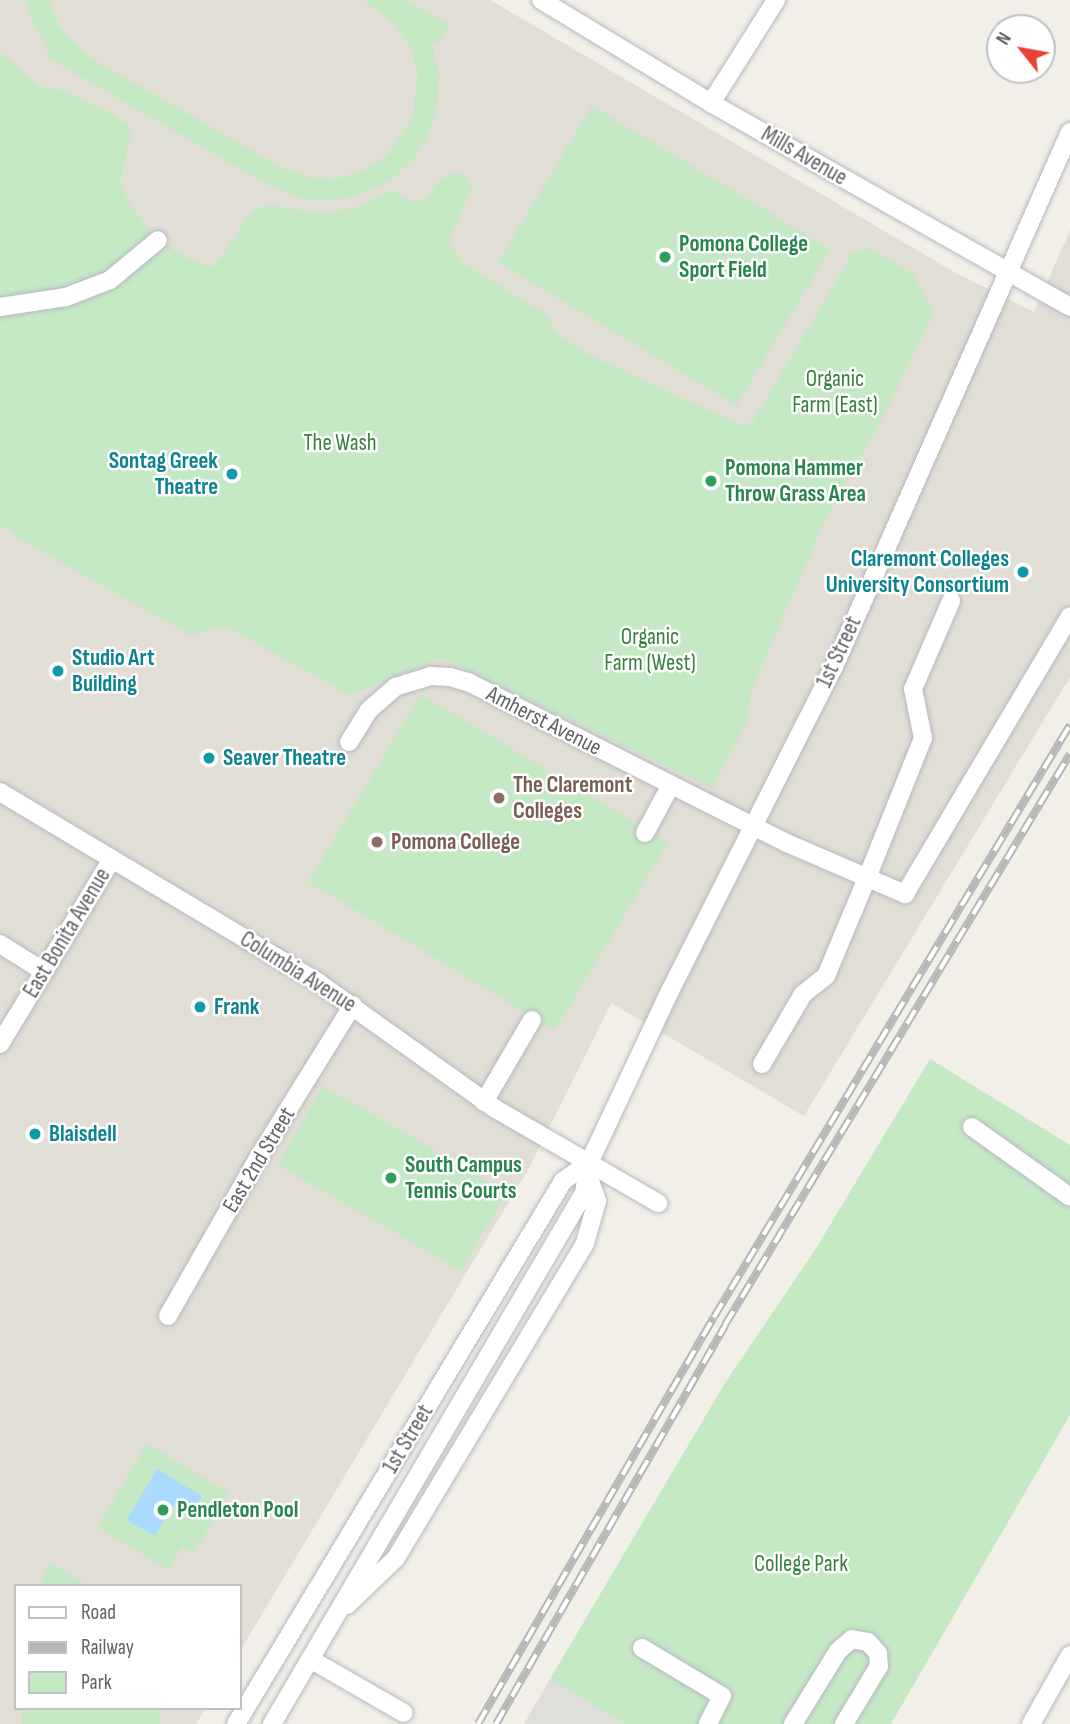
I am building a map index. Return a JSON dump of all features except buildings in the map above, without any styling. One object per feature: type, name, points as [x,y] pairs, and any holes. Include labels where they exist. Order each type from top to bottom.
[{"type":"street","name":"Mills Avenue","points":[[541,0],[560,5],[711,103],[1070,307]]},
{"type":"street","points":[[711,103],[776,0]]},
{"type":"street","name":"1st Street","points":[[272,1724],[584,1193],[589,1169],[670,991],[833,668],[1070,132]]},
{"type":"street","points":[[0,307],[66,297],[110,280],[158,240]]},
{"type":"street","points":[[762,1064],[803,994],[826,976],[867,878],[923,738],[914,689],[951,601]]},
{"type":"street","name":"Amherst Avenue","points":[[349,742],[369,710],[395,687],[431,676],[450,677],[468,682],[753,827],[905,894],[1070,616]]},
{"type":"street","points":[[645,833],[671,785]]},
{"type":"street","name":"Columbia Avenue","points":[[0,792],[353,1005],[484,1102],[589,1169],[658,1203]]},
{"type":"street","name":"East Bonita Avenue","points":[[0,1044],[112,859]]},
{"type":"street","points":[[0,944],[43,971]]},
{"type":"street","name":"East 2nd Street","points":[[168,1317],[258,1158],[353,1005]]},
{"type":"street","points":[[484,1102],[532,1020]]},
{"type":"street","points":[[972,1127],[1070,1198]]},
{"type":"street","points":[[336,1615],[396,1558],[585,1243],[597,1201],[589,1169]]},
{"type":"street","name":"1st Street","points":[[236,1724],[563,1181],[589,1169]]},
{"type":"street","points":[[793,1724],[838,1651],[852,1639],[868,1642],[878,1653],[879,1666],[844,1724]]},
{"type":"street","points":[[642,1648],[722,1696],[708,1724]]},
{"type":"street","points":[[1031,1724],[1070,1655]]},
{"type":"street","points":[[310,1659],[404,1713]]},
{"type":"shaded area","name":"The Claremont Colleges","points":[[0,0],[490,0],[956,273],[1034,312],[1070,230],[1070,677],[804,1116],[611,1003],[529,1168],[242,1648],[242,1584],[14,1584],[14,1710],[205,1710],[196,1724],[0,1724]]},
{"type":"shaded area","points":[[550,1679],[625,1724],[524,1724]]},
{"type":"green space","points":[[26,0],[48,0],[60,28],[91,58],[279,166],[306,177],[335,179],[363,171],[387,155],[412,119],[418,76],[411,48],[395,24],[363,0],[406,0],[449,25],[438,43],[431,40],[439,74],[437,110],[424,144],[414,158],[388,182],[355,197],[319,201],[301,198],[268,185],[45,56],[49,50],[33,24]]},
{"type":"green space","name":"The Wash","points":[[0,52],[39,86],[61,90],[113,113],[128,125],[130,137],[120,182],[131,207],[158,240],[187,258],[211,267],[224,254],[252,210],[268,205],[321,213],[357,207],[392,190],[411,202],[427,198],[440,180],[455,172],[468,178],[472,189],[448,241],[464,264],[549,316],[555,332],[591,356],[743,426],[754,420],[853,253],[870,248],[912,274],[934,313],[884,415],[824,522],[751,691],[745,726],[712,788],[441,658],[350,695],[225,626],[190,635],[20,539],[0,524]]},
{"type":"green space","name":"Pomona College Sport Field","points":[[592,106],[830,249],[737,405],[498,262]]},
{"type":"green space","points":[[421,694],[668,842],[555,1030],[308,882]]},
{"type":"green space","name":"College Park","points":[[930,1059],[1070,1145],[1070,1415],[891,1724],[625,1724],[550,1679],[725,1383],[815,1250]]},
{"type":"green space","name":"South Campus Tennis Courts","points":[[323,1086],[507,1192],[461,1271],[278,1165]]},
{"type":"green space","name":"Pendleton Pool","points":[[147,1444],[229,1493],[194,1553],[182,1547],[169,1570],[97,1527]]},
{"type":"green space","points":[[51,1563],[86,1584],[39,1584]]},
{"type":"green space","points":[[22,1710],[160,1710],[160,1724],[22,1724]]},
{"type":"water","points":[[157,1469],[202,1496],[190,1516],[173,1506],[155,1536],[127,1520]]},
{"type":"railway","points":[[478,1724],[714,1317],[1070,725]]},
{"type":"railway","points":[[496,1724],[725,1325],[1070,754]]},
{"type":"place","name":"Pomona College Sport Field","points":[[665,257]]},
{"type":"place","name":"Sontag Greek Theatre","points":[[232,474]]},
{"type":"place","name":"Pomona Hammer Throw Grass Area","points":[[711,481]]},
{"type":"place","name":"Claremont Colleges University Consortium","points":[[1023,572]]},
{"type":"place","name":"Studio Art Building","points":[[58,671]]},
{"type":"place","name":"Seaver Theatre","points":[[209,758]]},
{"type":"place","name":"The Claremont Colleges","points":[[499,798]]},
{"type":"place","name":"Pomona College","points":[[377,842]]},
{"type":"place","name":"Frank","points":[[200,1007]]},
{"type":"place","name":"Blaisdell","points":[[35,1134]]},
{"type":"place","name":"South Campus Tennis Courts","points":[[391,1178]]},
{"type":"place","name":"Pendleton Pool","points":[[163,1510]]},
{"type":"park label","name":"Organic Farm (East)","points":[[835,392]]},
{"type":"park label","name":"Organic Farm (West)","points":[[650,650]]}]
